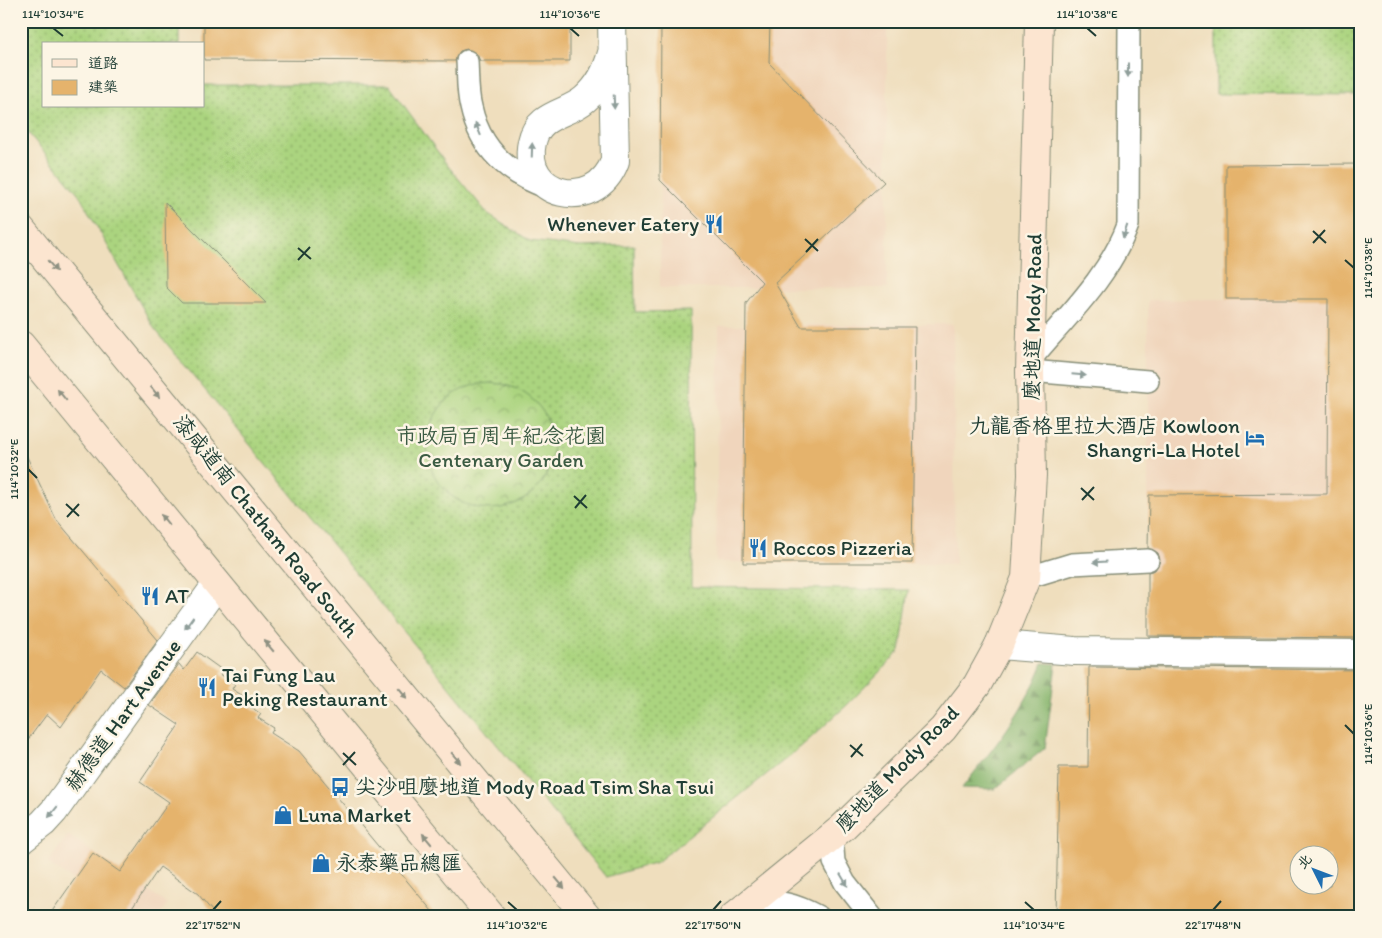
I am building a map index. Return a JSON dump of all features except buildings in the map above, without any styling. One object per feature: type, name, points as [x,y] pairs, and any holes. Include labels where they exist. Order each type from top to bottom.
[{"type":"main road","name":"麼地道 Mody Road","points":[[742,910],[832,836],[942,729],[976,684],[999,644],[1026,578],[1032,475],[1031,365],[1039,21]]},
{"type":"main road","name":"漆咸道南 Chatham Road South","points":[[21,229],[588,917]]},
{"type":"main road","points":[[21,345],[492,917]]},
{"type":"street","points":[[612,21],[616,150],[611,171],[604,180],[586,192],[564,194],[545,184],[533,166],[530,154],[532,141],[544,120],[585,99],[598,86],[607,70],[612,54]]},
{"type":"street","name":"赫德道 Hart Avenue","points":[[21,840],[54,811],[217,584]]},
{"type":"street","points":[[999,644],[1075,652],[1361,654]]},
{"type":"lane","points":[[1031,365],[1102,275],[1119,249],[1128,226],[1128,21]]},
{"type":"lane","points":[[467,61],[470,106],[478,130],[491,152],[508,169],[530,182],[554,189]]},
{"type":"lane","points":[[1031,365],[1148,381]]},
{"type":"lane","points":[[1026,578],[1072,564],[1148,560]]},
{"type":"lane","points":[[832,836],[834,862],[841,876],[872,917]]},
{"type":"lane","points":[[742,910],[771,901],[795,904],[819,917]]},
{"type":"shaded area","points":[[661,21],[887,21],[887,288],[660,288]]},
{"type":"shaded area","name":"九龍香格里拉大酒店 Kowloon Shangri-La Hotel","points":[[1226,164],[1361,164],[1361,628],[1148,629],[1148,300],[1226,299]]},
{"type":"shaded area","points":[[953,324],[955,564],[716,562],[719,326]]},
{"type":"shaded area","points":[[68,835],[167,904],[158,917],[127,917],[48,863]]},
{"type":"green space","name":"市政局百周年紀念花園 Centenary Garden","points":[[21,21],[179,21],[179,42],[42,42],[42,108],[205,108],[205,85],[389,85],[448,166],[487,213],[530,241],[581,247],[634,245],[635,312],[691,311],[692,587],[909,590],[900,651],[848,704],[803,745],[657,862],[606,877],[154,328],[78,193],[21,124]]},
{"type":"green space","points":[[1216,21],[1361,21],[1361,95],[1216,94]]},
{"type":"green space","points":[[490,383],[514,388],[534,402],[548,422],[553,446],[548,470],[534,490],[514,504],[490,509],[466,504],[446,490],[432,470],[427,446],[432,422],[446,402],[466,388]]},
{"type":"green space","points":[[1043,663],[1056,664],[1045,748],[995,789],[962,788],[997,744],[1018,713]]},
{"type":"place","name":"Whenever Eatery","points":[[714,224]]},
{"type":"place","name":"九龍香格里拉大酒店 Kowloon Shangri-La Hotel","points":[[1255,438]]},
{"type":"place","name":"Roccos Pizzeria","points":[[758,548]]},
{"type":"place","name":"AT","points":[[150,596]]},
{"type":"place","name":"Tai Fung Lau Peking Restaurant","points":[[207,687]]},
{"type":"place","name":"尖沙咀麼地道 Mody Road Tsim Sha Tsui","points":[[340,787]]},
{"type":"place","name":"Luna Market","points":[[283,815]]},
{"type":"place","name":"永泰藥品總匯","points":[[321,863]]}]
